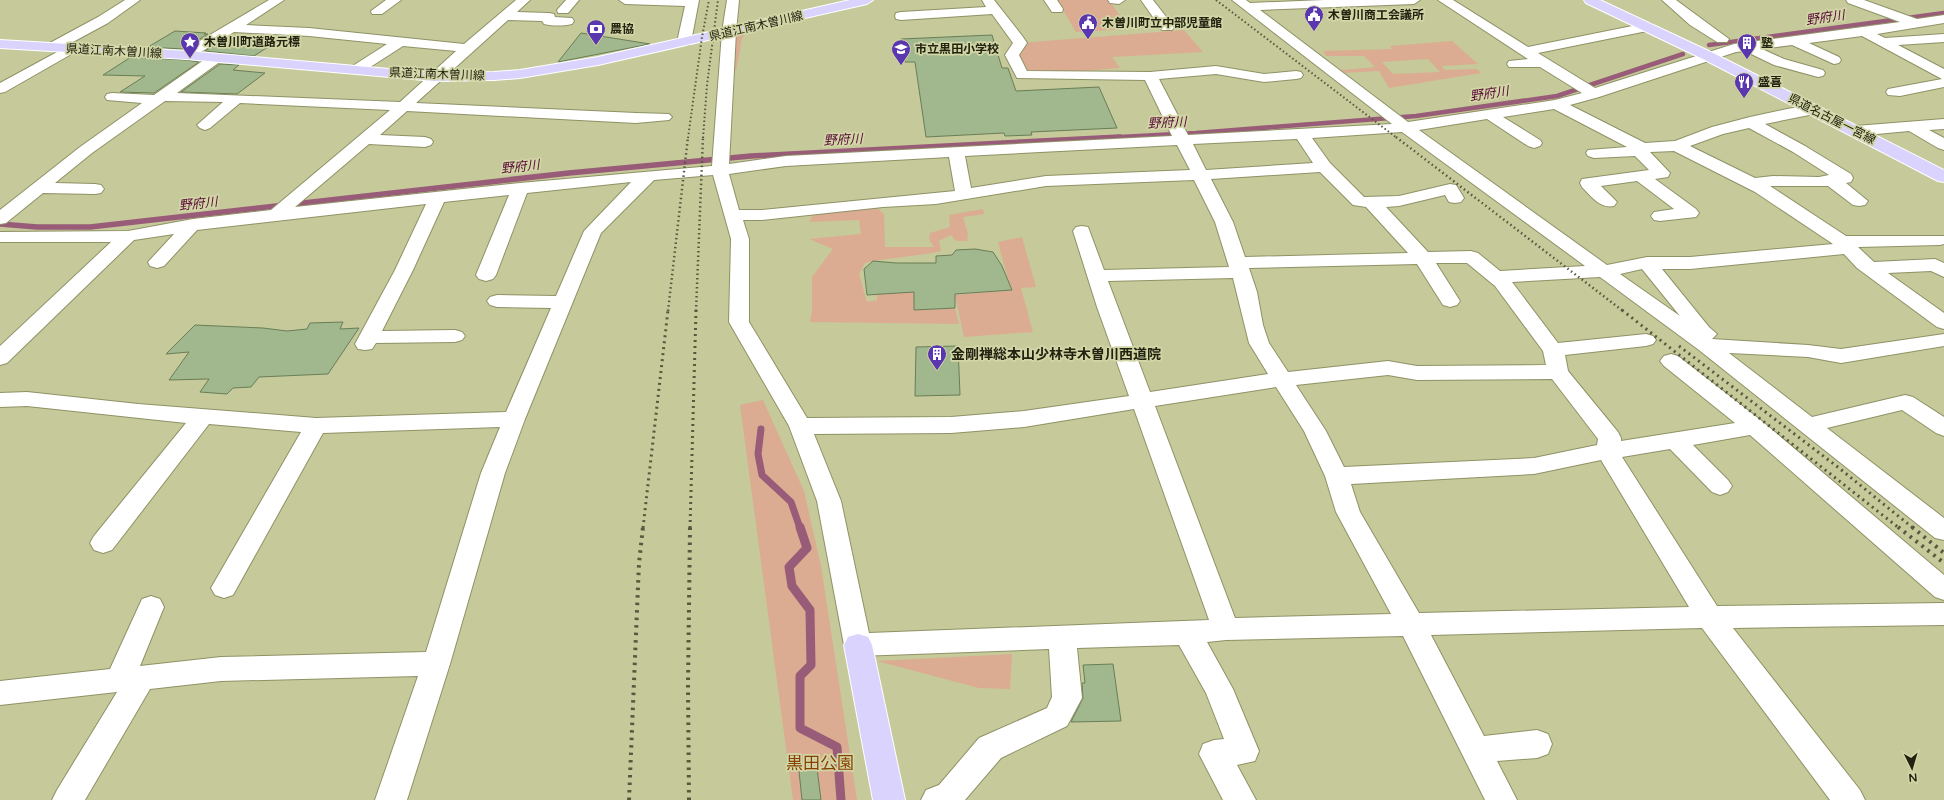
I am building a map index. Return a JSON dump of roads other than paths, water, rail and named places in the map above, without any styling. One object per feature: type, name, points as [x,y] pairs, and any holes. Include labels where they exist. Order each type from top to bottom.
[{"type":"main road","name":"県道江南木曽川線","points":[[0,44],[186,55],[460,78],[520,74],[598,60],[868,0]]},
{"type":"main road","name":"県道名古屋一宮線","points":[[1590,0],[1708,56],[1944,177]]},
{"type":"main road","points":[[858,645],[889,800]]},
{"type":"street","points":[[53,48],[103,20],[134,0]]},
{"type":"street","points":[[186,55],[278,0]]},
{"type":"street","points":[[377,11],[396,0]]},
{"type":"street","points":[[278,213],[403,107],[435,76],[524,0]]},
{"type":"street","points":[[507,16],[549,17],[549,21],[565,16],[573,0]]},
{"type":"street","points":[[625,0],[693,2],[684,42]]},
{"type":"street","points":[[734,0],[729,32],[721,163],[732,215],[740,239],[739,322],[800,426],[829,501],[858,645],[1062,636],[1187,633],[1226,629],[1709,617],[1944,614]]},
{"type":"street","points":[[1114,0],[1119,0]]},
{"type":"street","points":[[1147,0],[1167,28]]},
{"type":"street","points":[[1243,4],[1414,0]]},
{"type":"street","points":[[1444,0],[1588,90]]},
{"type":"street","points":[[1668,0],[1695,22],[1722,38]]},
{"type":"street","points":[[1852,0],[1899,17],[1930,22]]},
{"type":"street","points":[[1243,4],[1399,122],[1706,345],[1944,531]]},
{"type":"street","points":[[900,14],[991,5],[1013,29],[1020,43],[1012,55],[1022,76],[1150,76],[1216,70],[1264,78],[1296,75]]},
{"type":"street","points":[[1863,39],[1930,22]]},
{"type":"street","points":[[1493,46],[1522,48],[1647,27]]},
{"type":"street","points":[[231,28],[309,32],[467,48]]},
{"type":"street","points":[[732,215],[762,215],[883,202],[936,199],[964,194],[1038,165],[1180,135],[1301,134],[1399,122],[1489,114],[1556,104],[1588,90],[1746,46],[1842,35],[1883,42],[1944,38]]},
{"type":"street","points":[[1794,41],[1834,60]]},
{"type":"street","points":[[356,70],[399,42]]},
{"type":"street","points":[[1883,42],[1944,75]]},
{"type":"street","points":[[1746,46],[1779,62],[1818,73]]},
{"type":"street","points":[[0,89],[70,48]]},
{"type":"street","points":[[3,217],[86,150],[216,58]]},
{"type":"street","points":[[1514,64],[1545,62]]},
{"type":"street","points":[[1150,76],[1224,222],[1247,292],[1253,325],[1259,343],[1284,379],[1315,431],[1337,476],[1348,512],[1411,624],[1501,800]]},
{"type":"street","points":[[1893,92],[1911,91],[1929,84],[1944,83]]},
{"type":"street","points":[[1354,88],[1377,88]]},
{"type":"street","points":[[112,97],[236,99],[636,118],[664,117]]},
{"type":"street","points":[[205,125],[236,99]]},
{"type":"street","points":[[1556,104],[1641,149],[1662,173],[1588,183],[1608,202]]},
{"type":"street","points":[[1594,153],[1677,146],[1718,130],[1750,122],[1814,110]]},
{"type":"street","points":[[1489,114],[1534,143]]},
{"type":"street","points":[[1750,122],[1799,149],[1845,178],[1819,182],[1773,181],[1752,184]]},
{"type":"street","points":[[1855,131],[1944,124]]},
{"type":"street","points":[[1913,127],[1944,144]]},
{"type":"street","points":[[1301,134],[1324,167],[1359,201],[1372,203],[1399,201],[1450,189],[1455,198]]},
{"type":"street","points":[[366,139],[425,142]]},
{"type":"street","points":[[1677,146],[1752,184],[1845,245],[1870,268],[1944,323]]},
{"type":"street","points":[[956,152],[964,194]]},
{"type":"street","points":[[0,237],[40,238],[128,236],[193,224],[278,213],[648,175],[721,163],[956,152],[1038,165],[1201,175],[1324,167]]},
{"type":"street","points":[[391,800],[436,664],[493,473],[514,419],[593,232],[648,175]]},
{"type":"street","points":[[1640,176],[1690,213],[1660,216]]},
{"type":"street","points":[[1831,180],[1859,201]]},
{"type":"street","points":[[38,188],[95,189]]},
{"type":"street","points":[[486,275],[520,188]]},
{"type":"street","points":[[438,197],[404,270],[367,341],[455,336]]},
{"type":"street","points":[[1372,203],[1423,258],[1450,301]]},
{"type":"street","points":[[157,262],[193,224]]},
{"type":"street","points":[[1082,231],[1141,400],[1226,629]]},
{"type":"street","points":[[0,358],[128,236]]},
{"type":"street","points":[[1496,277],[1603,271],[1647,263],[1690,263],[1845,245],[1940,240]]},
{"type":"street","points":[[1097,276],[1238,267],[1471,257],[1502,282],[1523,311],[1610,438],[1607,451],[1709,617],[1849,800]]},
{"type":"street","points":[[1647,263],[1702,331],[1732,347]]},
{"type":"street","points":[[1870,268],[1935,265],[1944,271]]},
{"type":"street","points":[[1161,273],[1169,291]]},
{"type":"street","points":[[497,301],[564,302]]},
{"type":"street","points":[[38,321],[59,322]]},
{"type":"street","points":[[800,426],[952,425],[1024,419],[1284,379],[1388,368],[1417,373],[1556,361],[1646,340]]},
{"type":"street","points":[[1706,345],[1808,351],[1841,356],[1944,340]]},
{"type":"street","points":[[1670,362],[1756,427],[1944,590]]},
{"type":"street","points":[[0,400],[27,399],[316,426],[514,419]]},
{"type":"street","points":[[1809,425],[1905,402],[1944,428]]},
{"type":"street","points":[[103,543],[204,416]]},
{"type":"street","points":[[224,588],[316,426]]},
{"type":"street","points":[[1337,476],[1534,466],[1607,451],[1756,427]]},
{"type":"street","points":[[1676,441],[1720,486]]},
{"type":"street","points":[[68,800],[131,678],[150,607]]},
{"type":"street","points":[[1187,633],[1219,689],[1244,751],[1214,754],[1240,800]]},
{"type":"street","points":[[937,800],[950,795],[990,748],[1057,717],[1067,698],[1062,636]]},
{"type":"street","points":[[0,693],[221,669],[436,664]]},
{"type":"street","points":[[1475,750],[1537,744]]},
{"type":"waterway","name":"野府川","points":[[1709,45],[1944,13]]},
{"type":"waterway","name":"野府川","points":[[1120,137],[1196,133],[1416,116],[1557,96],[1683,54]]},
{"type":"waterway","name":"野府川","points":[[0,224],[37,227],[90,227],[569,173],[751,156],[1120,137]]},
{"type":"waterway","name":"野府川","points":[[1101,138],[1120,137]]},
{"type":"waterway","points":[[761,429],[758,454],[762,475],[791,502],[800,528]]},
{"type":"waterway","points":[[800,527],[807,548],[789,567],[792,586],[810,610],[811,665],[800,676],[800,728],[837,747],[841,800]]},
{"type":"railway","points":[[688,138],[702,37],[709,0]]},
{"type":"railway","points":[[703,138],[707,85],[718,0]]},
{"type":"railway","points":[[1216,0],[1397,138]]},
{"type":"railway","points":[[668,311],[688,137]]},
{"type":"railway","points":[[696,311],[703,137]]},
{"type":"railway","points":[[1396,137],[1623,311]]},
{"type":"railway","points":[[643,528],[668,310]]},
{"type":"railway","points":[[690,528],[696,310]]},
{"type":"railway","points":[[1622,310],[1899,528]]},
{"type":"railway","points":[[1679,346],[1839,468],[1913,528]]},
{"type":"railway","points":[[629,800],[639,563],[643,527]]},
{"type":"railway","points":[[689,800],[688,685],[690,527]]},
{"type":"railway","points":[[1898,527],[1944,563]]},
{"type":"railway","points":[[1912,527],[1944,553]]},
{"type":"place","name":"木曽川商工会議所","points":[[1314,32]]},
{"type":"place","name":"木曽川町立中部児童館","points":[[1088,40]]},
{"type":"place","name":"農協","points":[[596,46]]},
{"type":"place","name":"木曽川町道路元標","points":[[190,59]]},
{"type":"place","name":"塾","points":[[1747,60]]},
{"type":"place","name":"市立黒田小学校","points":[[901,66]]},
{"type":"place","name":"盛喜","points":[[1744,99]]},
{"type":"place","name":"金剛禅総本山少林寺木曽川西道院","points":[[937,371]]},
{"type":"park label","name":"黒田公園","points":[[820,763]]}]
